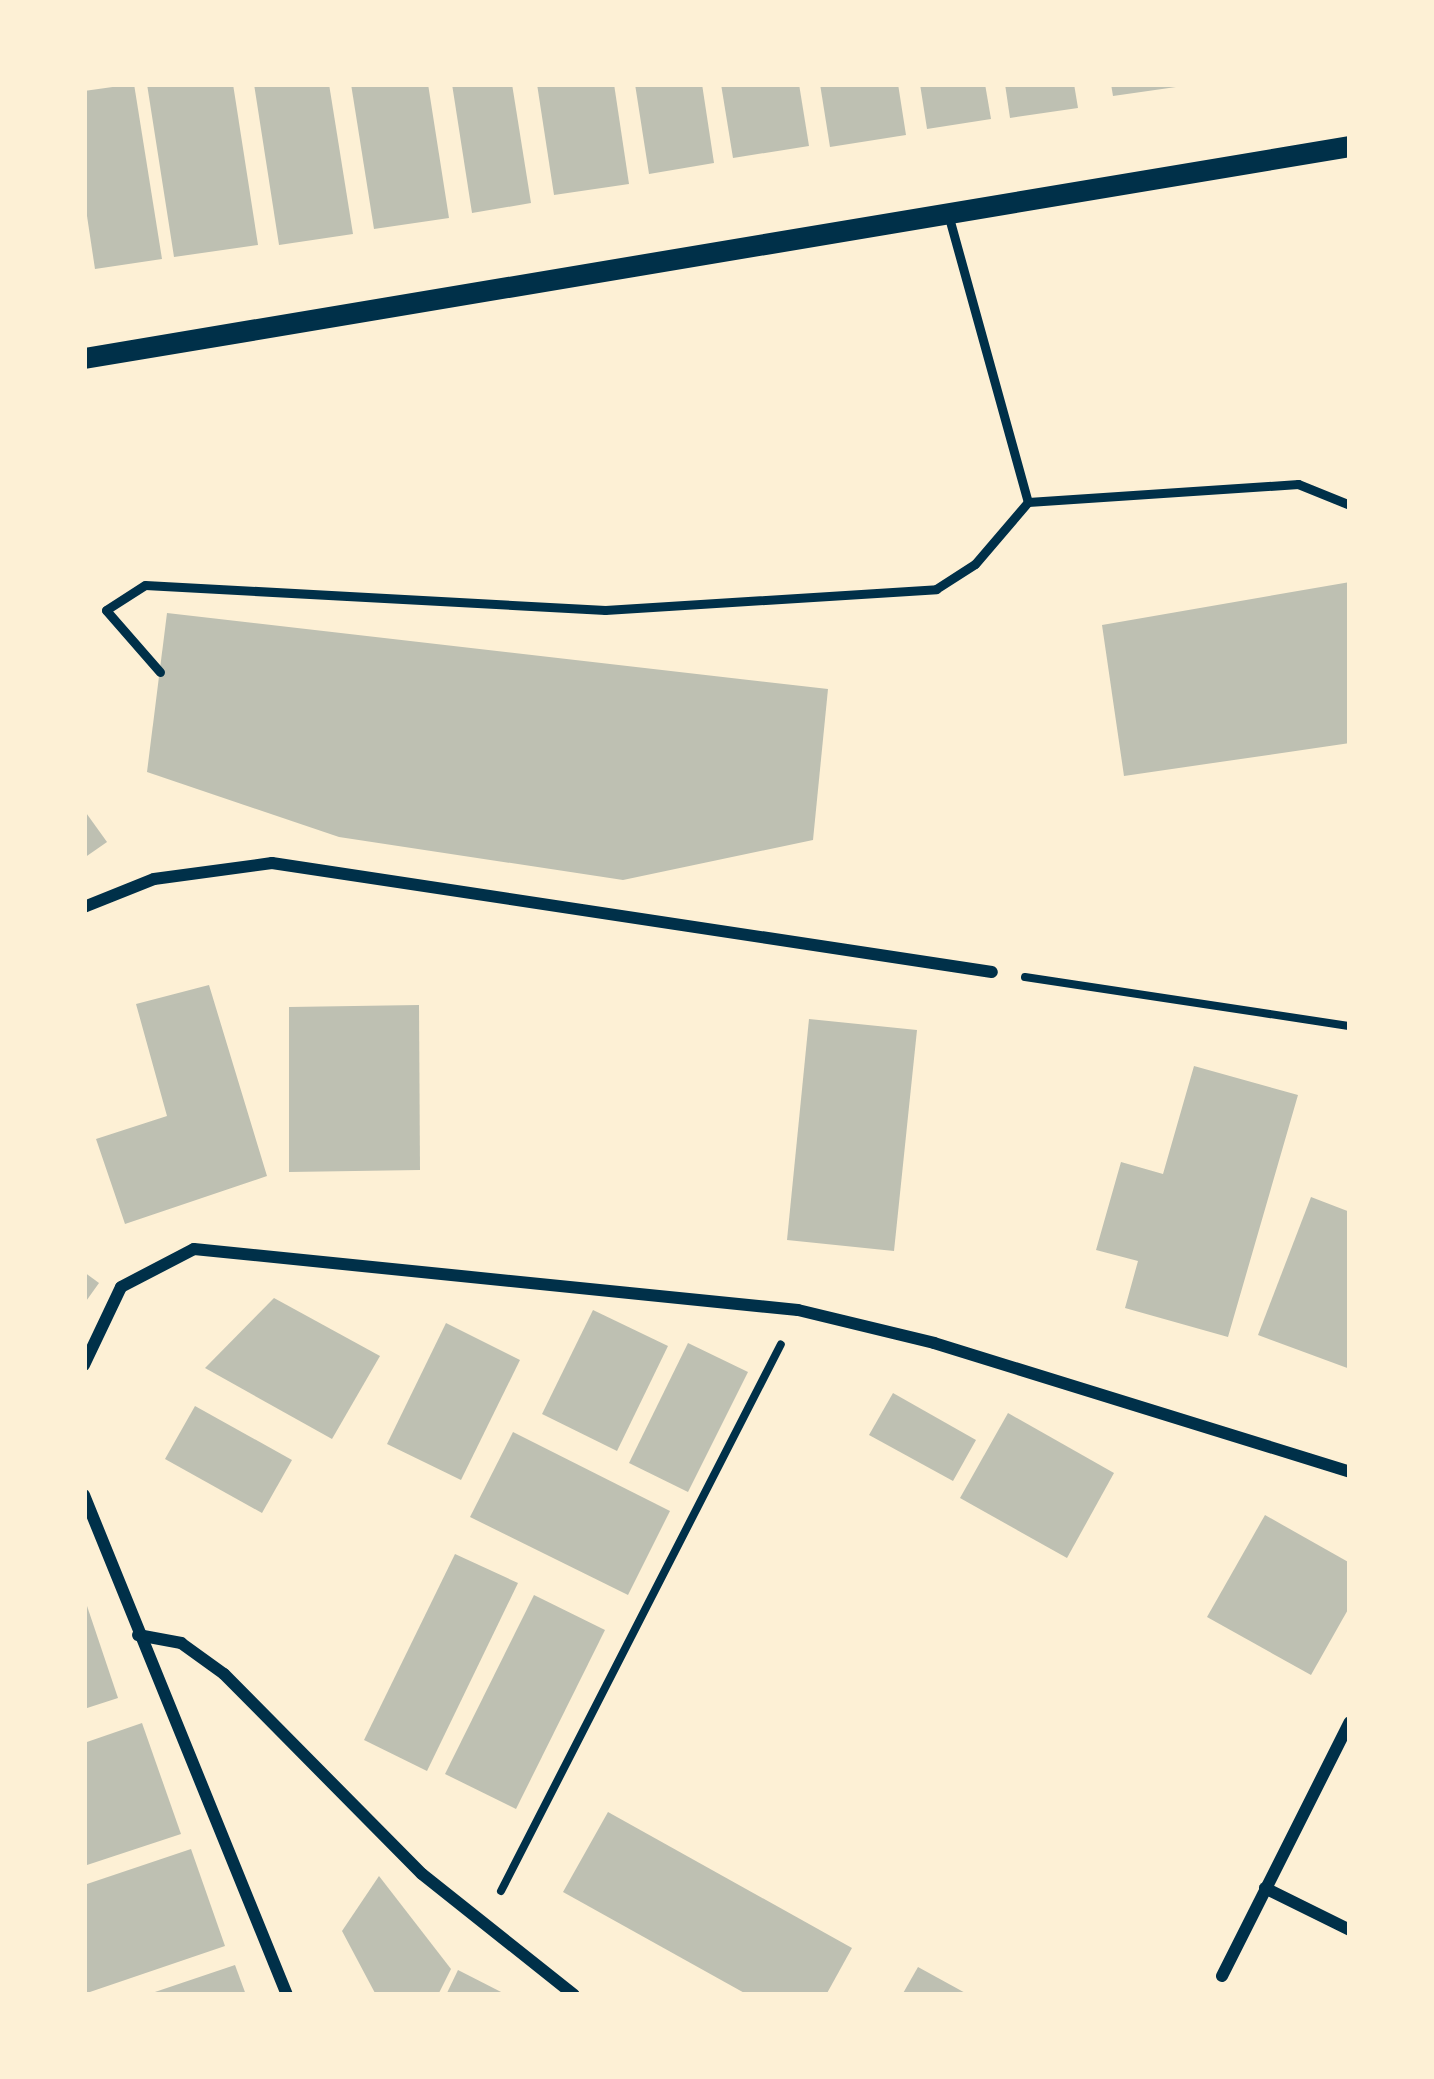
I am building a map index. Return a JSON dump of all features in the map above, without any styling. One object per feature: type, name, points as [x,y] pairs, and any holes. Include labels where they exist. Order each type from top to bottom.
[{"type":"street","points":[[84,358],[1350,146]]},
{"type":"street","points":[[84,907],[154,879],[272,863],[992,972]]},
{"type":"street","points":[[84,1365],[121,1287],[194,1250],[798,1310],[934,1343],[1350,1472]]},
{"type":"street","points":[[84,1495],[287,1995]]},
{"type":"street","points":[[138,1636],[181,1642],[224,1674],[482,1928],[574,1995]]},
{"type":"street","points":[[1222,1976],[1350,1722]]},
{"type":"street","points":[[1265,1888],[1350,1930]]},
{"type":"lane","points":[[948,214],[1028,502]]},
{"type":"lane","points":[[160,672],[106,610],[145,585],[605,610],[936,589],[975,564],[1028,502],[1298,484],[1350,505]]},
{"type":"path","points":[[992,972],[1350,1026]]},
{"type":"path","points":[[482,1928],[798,1310]]},
{"type":"building","points":[[134,84],[162,259],[95,269],[84,196],[84,91]]},
{"type":"building","points":[[147,84],[233,84],[258,245],[174,257]]},
{"type":"building","points":[[254,84],[329,84],[353,234],[279,245]]},
{"type":"building","points":[[351,84],[428,84],[449,218],[374,229]]},
{"type":"building","points":[[452,84],[512,84],[531,203],[472,213]]},
{"type":"building","points":[[537,84],[614,84],[629,184],[554,195]]},
{"type":"building","points":[[635,84],[702,84],[714,163],[649,174]]},
{"type":"building","points":[[721,84],[799,84],[809,146],[733,158]]},
{"type":"building","points":[[820,84],[898,84],[906,135],[830,147]]},
{"type":"building","points":[[920,84],[985,84],[991,119],[927,129]]},
{"type":"building","points":[[1005,84],[1074,84],[1078,108],[1010,118]]},
{"type":"building","points":[[1111,84],[1176,84],[1176,87],[1113,96]]},
{"type":"building","points":[[1350,582],[1350,743],[1124,776],[1102,625]]},
{"type":"building","points":[[167,613],[828,689],[813,840],[623,880],[339,837],[147,772]]},
{"type":"building","points":[[84,810],[107,842],[84,858]]},
{"type":"building","points":[[209,985],[267,1176],[125,1224],[96,1139],[167,1116],[136,1004]]},
{"type":"building","points":[[419,1005],[420,1170],[289,1172],[289,1007]]},
{"type":"building","points":[[809,1019],[917,1030],[894,1251],[787,1240]]},
{"type":"building","points":[[1194,1066],[1298,1095],[1228,1337],[1125,1308],[1138,1261],[1096,1250],[1121,1162],[1163,1174]]},
{"type":"building","points":[[1311,1197],[1350,1212],[1350,1369],[1258,1335]]},
{"type":"building","points":[[84,1272],[99,1283],[84,1304]]},
{"type":"building","points":[[274,1298],[380,1356],[332,1439],[205,1368]]},
{"type":"building","points":[[593,1310],[668,1346],[617,1451],[542,1414]]},
{"type":"building","points":[[446,1323],[520,1360],[461,1480],[387,1444]]},
{"type":"building","points":[[688,1343],[748,1372],[688,1492],[629,1463]]},
{"type":"building","points":[[893,1393],[976,1440],[953,1481],[869,1435]]},
{"type":"building","points":[[195,1406],[292,1460],[262,1513],[165,1459]]},
{"type":"building","points":[[1008,1413],[1114,1473],[1067,1558],[960,1498]]},
{"type":"building","points":[[513,1432],[670,1511],[628,1595],[470,1517]]},
{"type":"building","points":[[1265,1515],[1350,1563],[1350,1606],[1311,1675],[1207,1617]]},
{"type":"building","points":[[455,1554],[518,1583],[427,1771],[364,1740]]},
{"type":"building","points":[[534,1595],[605,1630],[516,1809],[445,1774]]},
{"type":"building","points":[[84,1597],[118,1698],[84,1709]]},
{"type":"building","points":[[142,1723],[181,1834],[84,1866],[84,1743]]},
{"type":"building","points":[[608,1812],[852,1948],[826,1995],[748,1995],[563,1892]]},
{"type":"building","points":[[191,1849],[225,1946],[84,1994],[84,1885]]},
{"type":"building","points":[[379,1876],[451,1969],[438,1995],[376,1995],[342,1931]]},
{"type":"building","points":[[235,1965],[246,1995],[149,1994]]},
{"type":"building","points":[[918,1967],[969,1995],[902,1995]]},
{"type":"building","points":[[458,1970],[507,1995],[446,1995]]}]
